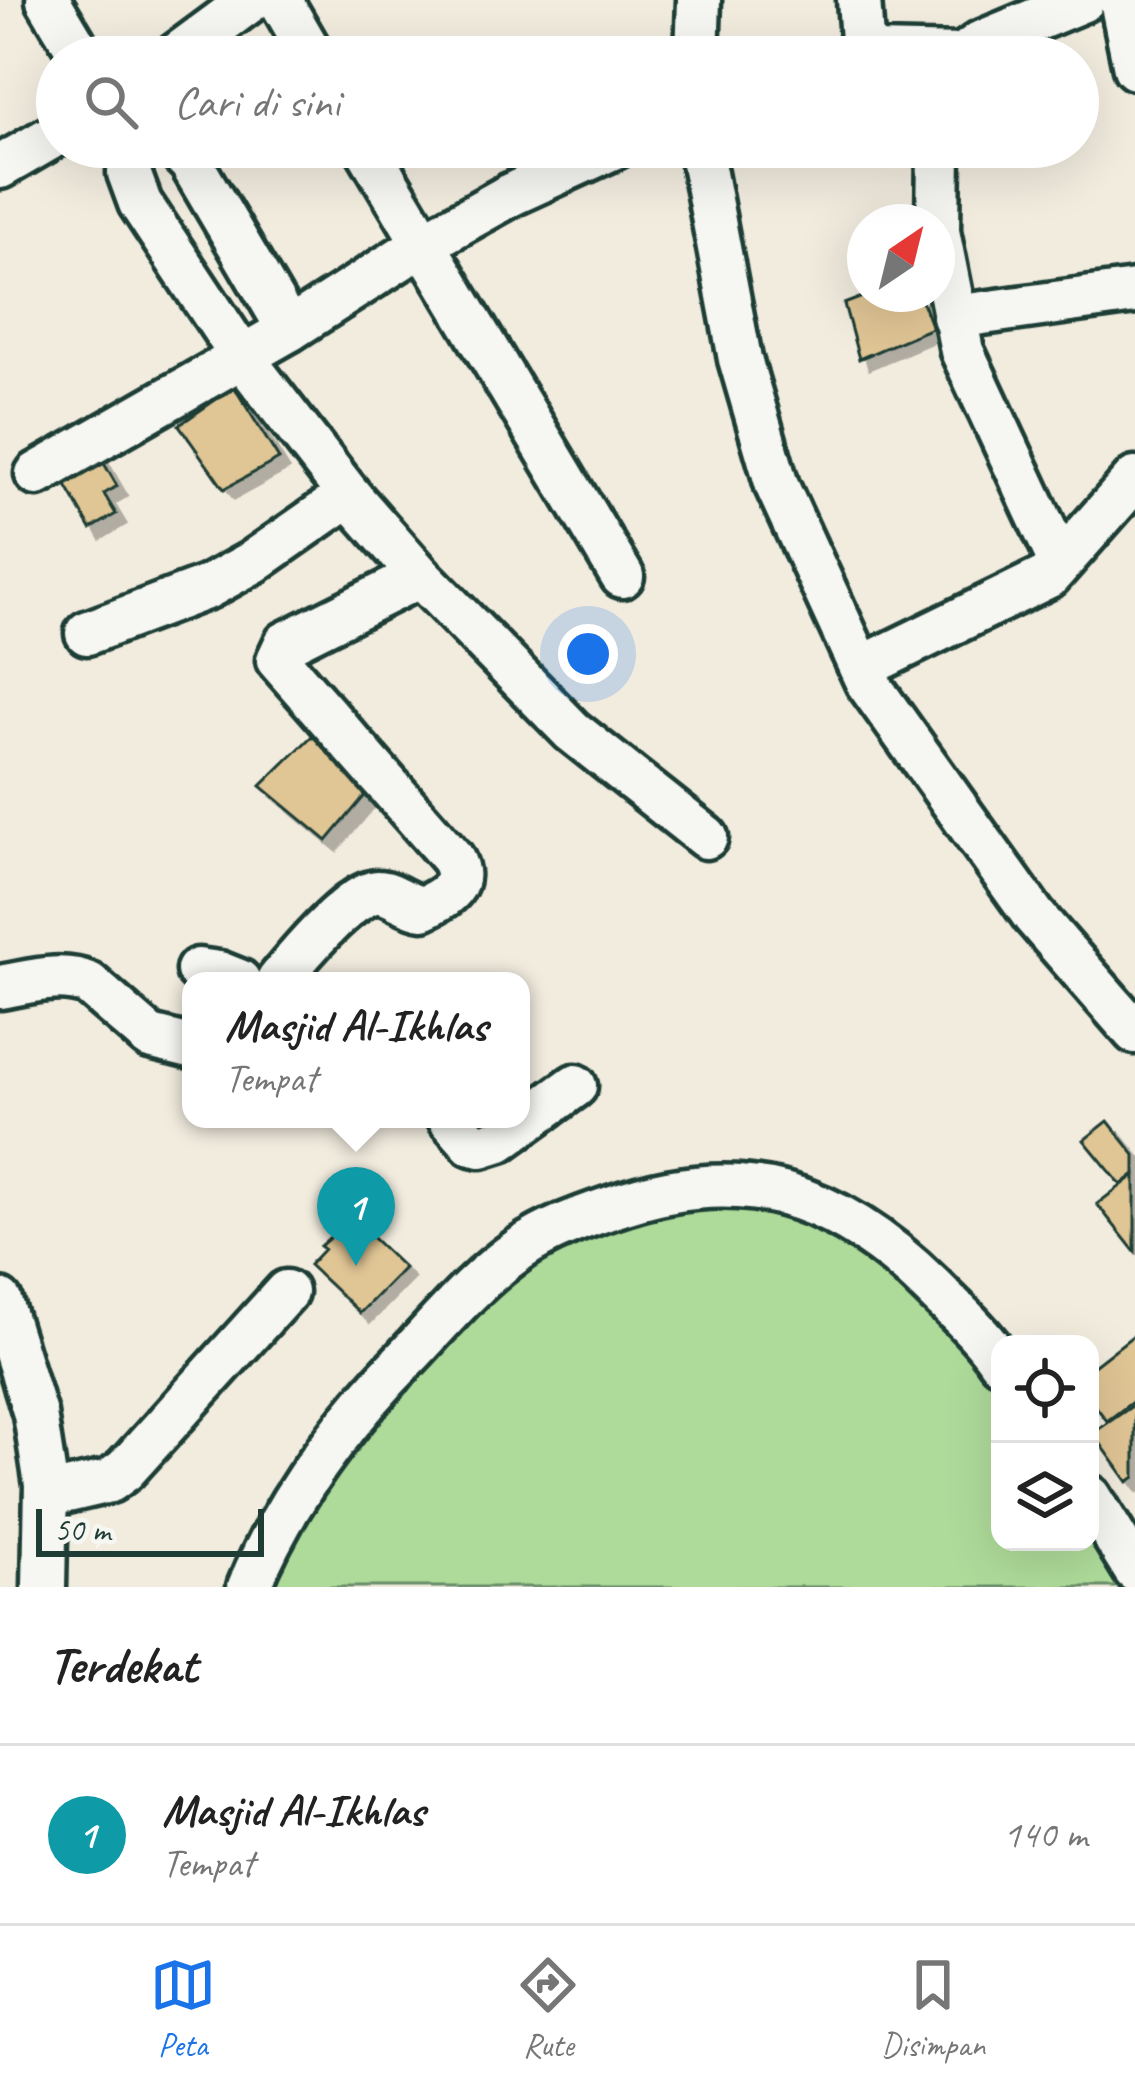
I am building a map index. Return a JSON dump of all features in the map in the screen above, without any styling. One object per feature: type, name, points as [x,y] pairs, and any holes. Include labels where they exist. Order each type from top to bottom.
[{"type":"street","points":[[48,0],[69,36]]},
{"type":"street","points":[[202,36],[251,0]]},
{"type":"street","points":[[280,0],[301,36]]},
{"type":"street","points":[[697,36],[698,0]]},
{"type":"street","points":[[860,0],[862,36]]},
{"type":"street","points":[[999,36],[1083,0]]},
{"type":"street","points":[[1121,0],[1135,68]]},
{"type":"street","points":[[0,166],[36,146]]},
{"type":"street","points":[[129,168],[140,203],[242,358],[349,495],[420,576],[594,752],[706,837]]},
{"type":"street","points":[[194,168],[289,330]]},
{"type":"street","points":[[378,168],[622,576]]},
{"type":"street","points":[[37,474],[289,330],[423,244],[569,168]]},
{"type":"street","points":[[704,168],[740,359],[777,486],[861,668],[1034,916],[1135,1032]]},
{"type":"street","points":[[938,168],[938,231],[962,351],[1060,562]]},
{"type":"street","points":[[954,316],[1135,292]]},
{"type":"street","points":[[861,668],[1049,576],[1135,479]]},
{"type":"street","points":[[87,633],[208,587],[253,562],[349,495]]},
{"type":"street","points":[[285,972],[306,946],[360,898],[380,891],[423,908],[459,882],[452,858],[278,660],[286,643],[420,576]]},
{"type":"street","points":[[0,986],[67,976],[78,979],[150,1037],[182,1044]]},
{"type":"street","points":[[530,1118],[575,1086]]},
{"type":"street","points":[[458,1128],[472,1144],[494,1144],[516,1128]]},
{"type":"street","points":[[249,1587],[303,1486],[343,1430],[464,1296],[517,1251],[556,1227],[626,1202],[697,1189],[744,1187],[805,1199],[881,1240],[991,1350]]},
{"type":"street","points":[[46,1496],[92,1486],[124,1470],[286,1292]]},
{"type":"street","points":[[0,1301],[35,1414],[46,1496],[44,1587]]},
{"type":"street","points":[[1099,1512],[1135,1570]]},
{"type":"green space","points":[[803,1203],[991,1360],[991,1551],[1099,1551],[1099,1522],[1135,1587],[253,1587],[263,1563],[467,1299],[627,1206]]},
{"type":"building","points":[[844,304],[847,312],[926,312],[932,328],[859,359]]},
{"type":"building","points":[[234,387],[279,459],[224,489],[179,425]]},
{"type":"building","points":[[90,439],[117,486],[104,494],[116,514],[91,529],[52,461]]},
{"type":"building","points":[[312,736],[373,786],[327,841],[261,786]]},
{"type":"building","points":[[1108,1121],[1135,1155],[1135,1174],[1121,1185],[1084,1140]]},
{"type":"building","points":[[1135,1175],[1135,1252],[1097,1204]]},
{"type":"building","points":[[352,1218],[404,1268],[360,1313],[309,1265],[324,1249],[320,1246]]},
{"type":"building","points":[[1135,1334],[1135,1400],[1107,1421],[1099,1411],[1099,1362]]},
{"type":"building","points":[[1135,1404],[1135,1477],[1128,1482],[1099,1441],[1099,1429]]},
{"type":"place","name":"Masjid Al-Ikhlas","points":[[356,1266]]}]
